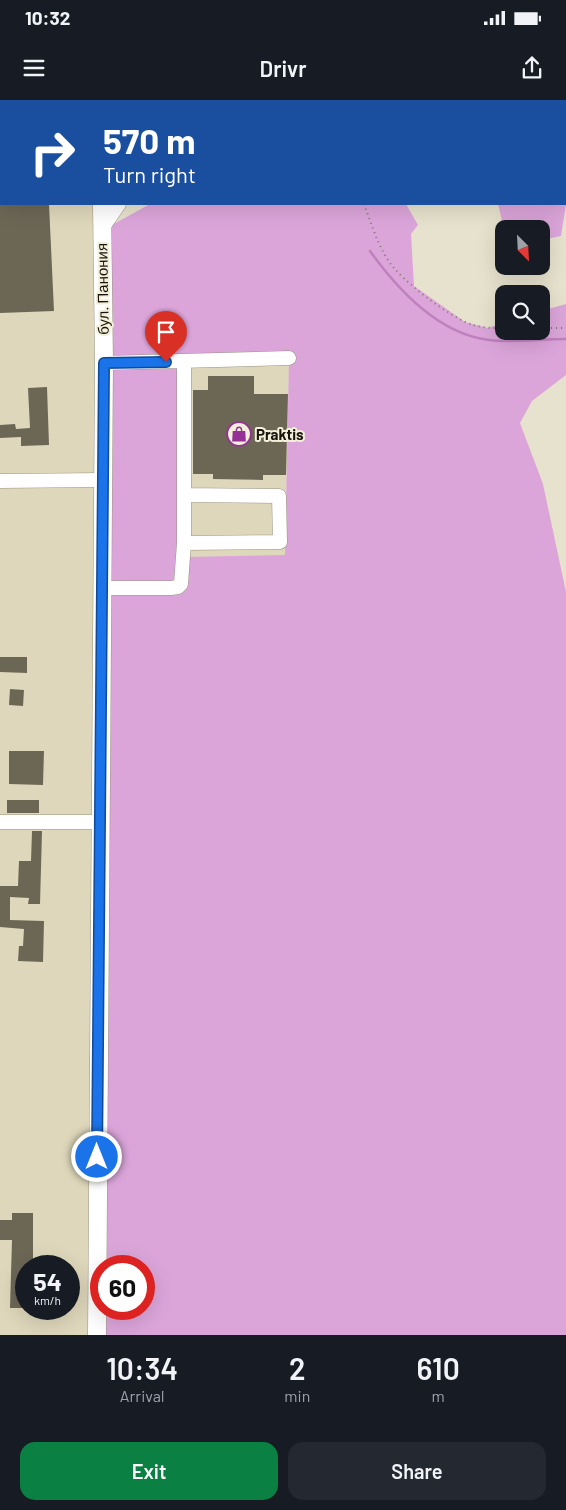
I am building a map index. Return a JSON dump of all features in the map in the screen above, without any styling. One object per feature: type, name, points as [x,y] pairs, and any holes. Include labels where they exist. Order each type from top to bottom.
[{"type":"main road","name":"бул. Панония","points":[[97,1335],[99,822],[104,363],[102,205]]},
{"type":"lane","points":[[101,230],[118,205]]},
{"type":"lane","points":[[104,363],[289,358]]},
{"type":"lane","points":[[102,588],[178,587],[183,578],[184,361]]},
{"type":"lane","points":[[0,481],[102,480]]},
{"type":"lane","points":[[184,495],[280,496],[280,542],[184,542]]},
{"type":"lane","points":[[0,822],[99,822]]},
{"type":"path","points":[[364,205],[389,262],[404,277],[465,322],[476,326],[495,327]]},
{"type":"path","points":[[550,328],[566,328]]},
{"type":"shaded area","points":[[0,205],[102,205],[97,1255],[90,1255],[90,1320],[97,1320],[97,1335],[0,1335]]},
{"type":"shaded area","points":[[148,205],[407,205],[418,225],[411,234],[414,286],[465,322],[488,328],[495,325],[495,340],[550,340],[550,308],[566,304],[566,375],[532,401],[520,423],[543,484],[566,592],[566,1335],[97,1335],[97,1320],[155,1320],[155,1255],[97,1255],[101,231]],"holes":[[[289,358],[285,555],[183,557],[184,361]]]},
{"type":"shaded area","points":[[498,205],[566,205],[561,236],[550,238],[550,220],[502,220]]},
{"type":"shaded area","points":[[289,358],[285,555],[183,557],[184,361]]},
{"type":"building","points":[[0,205],[49,205],[54,311],[0,313]]},
{"type":"building","name":"Praktis","points":[[208,376],[254,376],[254,394],[288,394],[286,475],[263,475],[263,480],[213,479],[213,474],[193,474],[193,390],[208,390]]},
{"type":"building","points":[[47,387],[49,445],[21,446],[21,437],[0,438],[0,425],[15,424],[16,429],[30,428],[28,388]]},
{"type":"building","points":[[0,657],[27,657],[27,673],[0,672]]},
{"type":"building","points":[[10,689],[24,690],[23,706],[9,705]]},
{"type":"building","points":[[9,751],[44,751],[43,785],[9,784]]},
{"type":"building","points":[[7,800],[39,800],[39,813],[7,813]]},
{"type":"building","points":[[32,831],[42,831],[40,904],[28,904],[29,898],[10,897],[10,920],[44,921],[43,962],[18,961],[19,946],[23,946],[24,929],[0,927],[0,886],[18,886],[19,861],[31,861]]},
{"type":"building","points":[[12,1213],[33,1213],[33,1255],[15,1255],[15,1308],[10,1308],[12,1240],[0,1240],[0,1220],[12,1220]]},
{"type":"waterway","points":[[370,251],[393,281],[407,295],[421,308],[453,329],[471,336],[498,341],[566,339]]},
{"type":"place","name":"Praktis","points":[[239,434]]},
{"type":"route","points":[[97,1157],[104,363],[166,362]]}]
